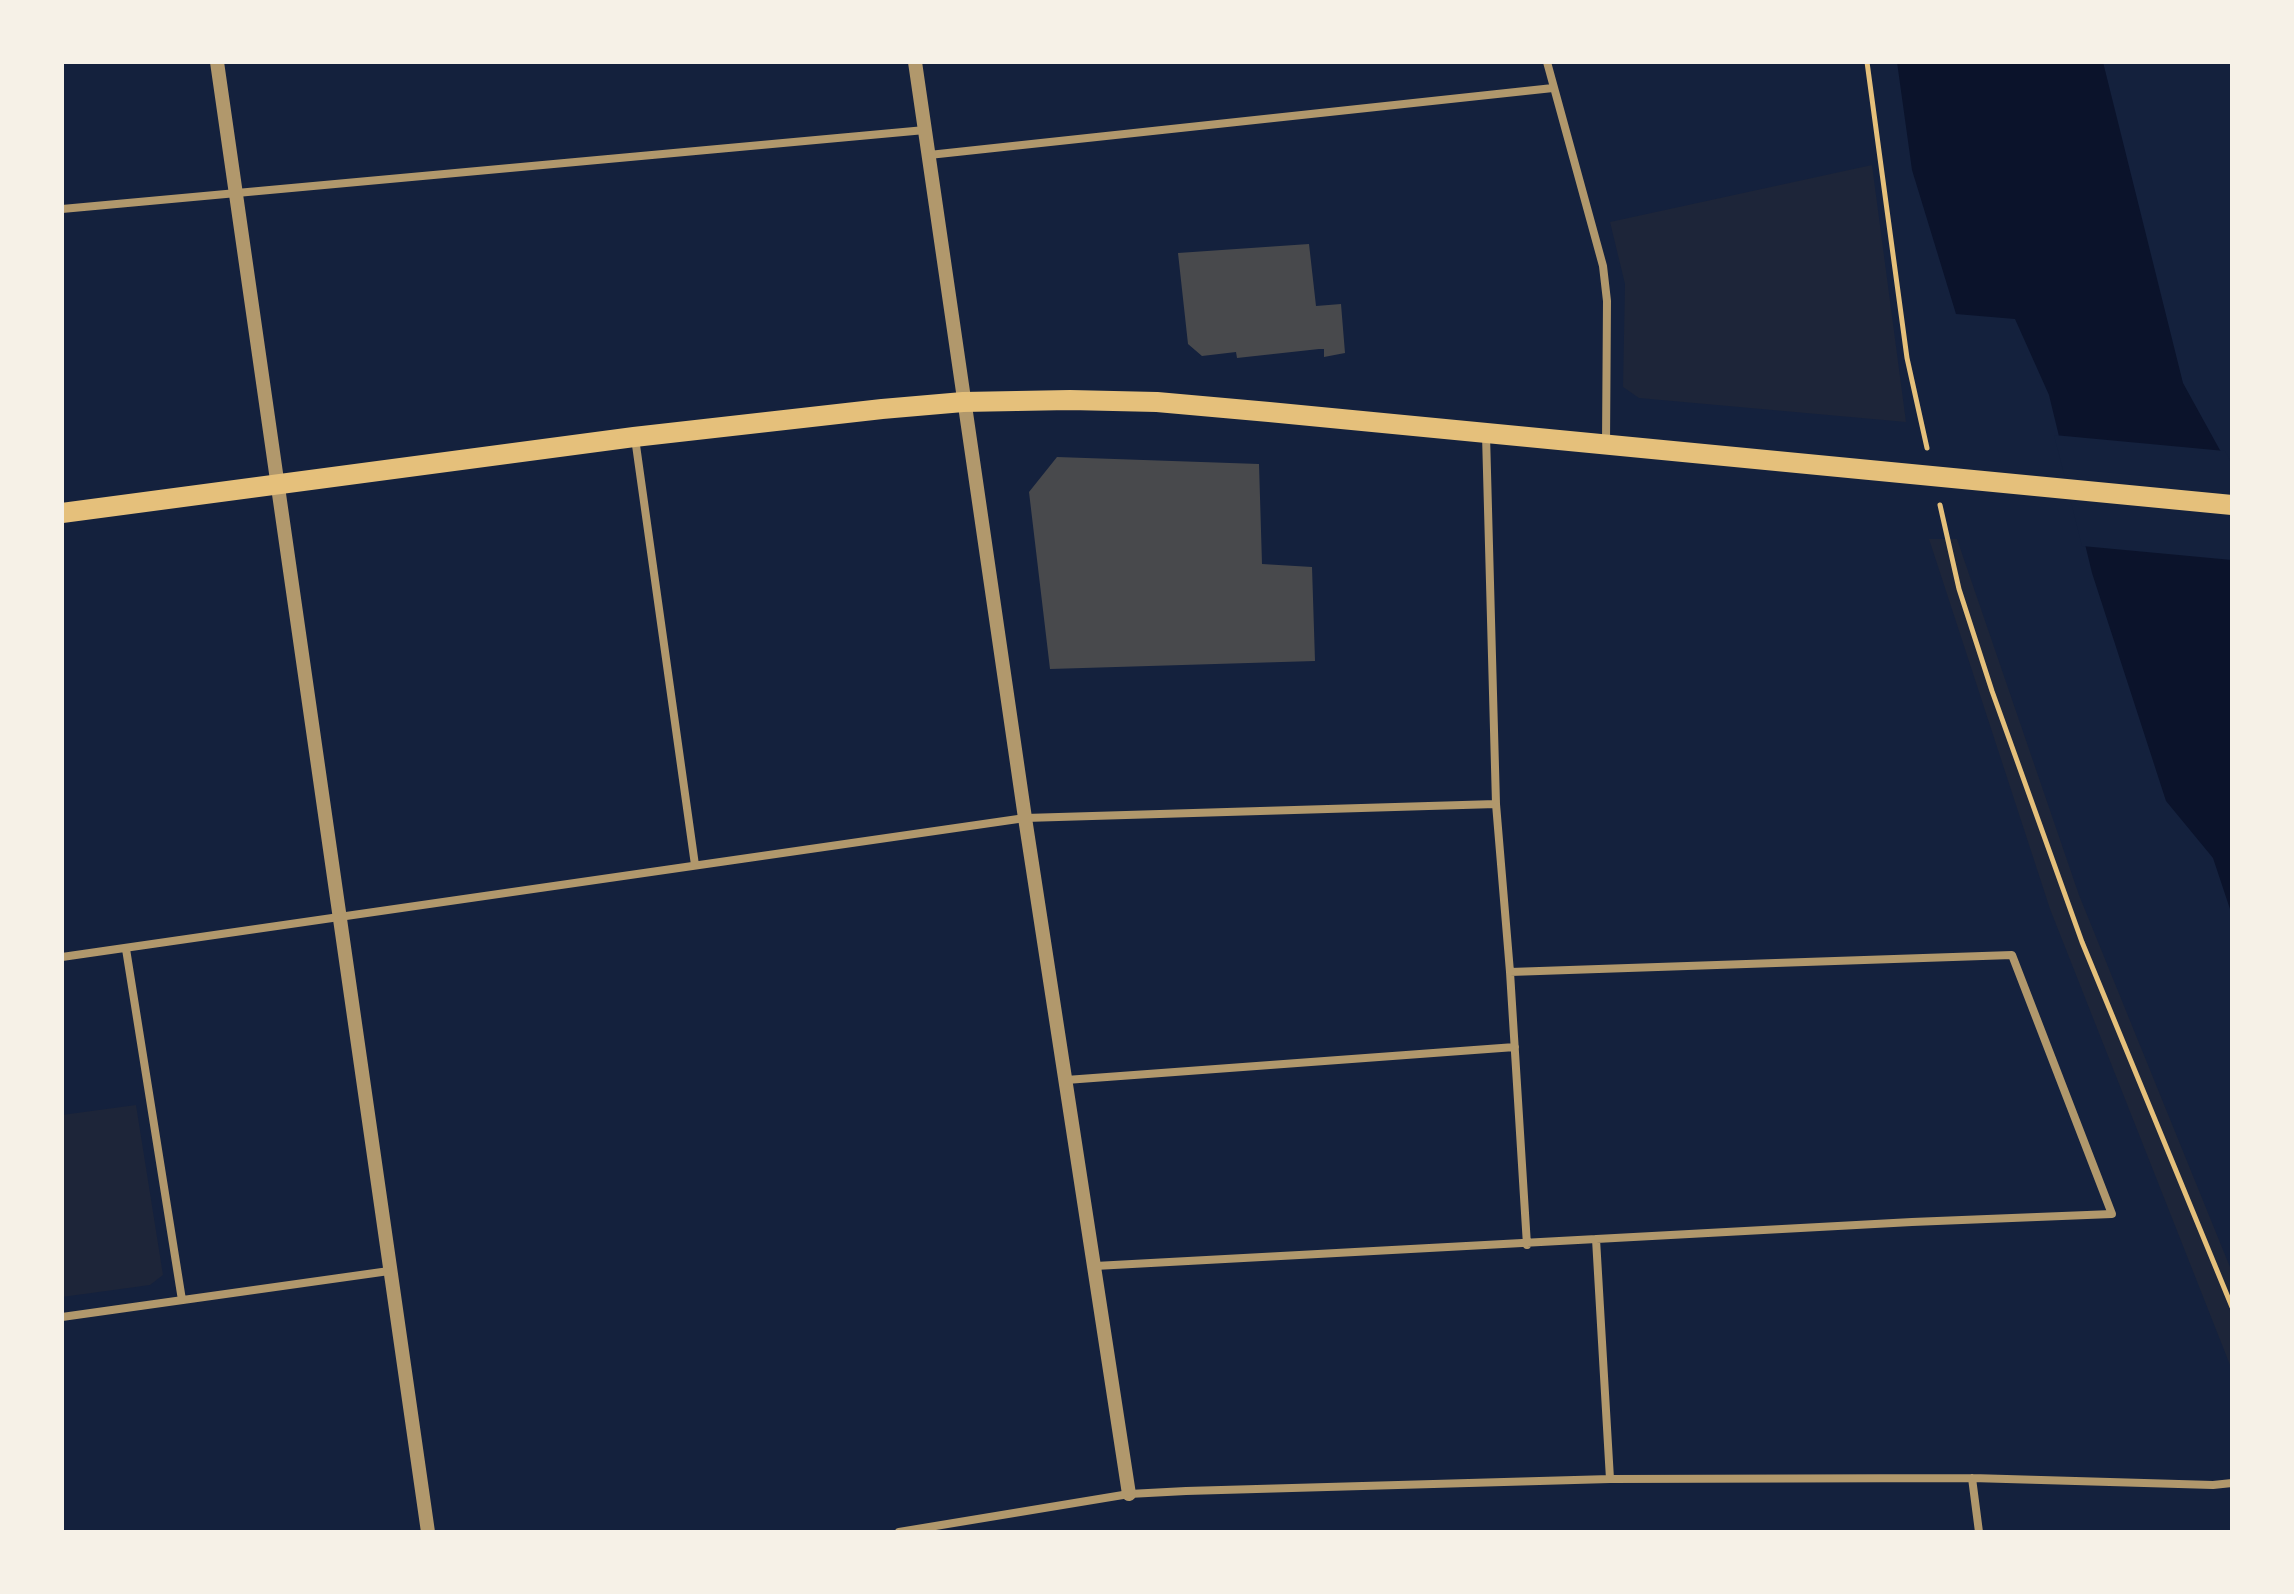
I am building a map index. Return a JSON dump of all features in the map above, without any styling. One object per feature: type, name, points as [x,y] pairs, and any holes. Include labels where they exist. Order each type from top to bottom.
[{"type":"main road","points":[[62,513],[634,437],[963,402],[1070,400],[1157,402],[2232,505]]},
{"type":"street","points":[[217,62],[428,1532]]},
{"type":"street","points":[[915,62],[1025,818],[1129,1494]]},
{"type":"street","points":[[1547,62],[1603,266],[1607,301],[1606,444]]},
{"type":"street","points":[[929,155],[1553,88]]},
{"type":"street","points":[[62,209],[925,130]]},
{"type":"street","points":[[1486,434],[1496,804],[1527,1245]]},
{"type":"street","points":[[634,437],[695,865]]},
{"type":"street","points":[[62,957],[1025,818],[1496,804]]},
{"type":"street","points":[[126,949],[182,1300]]},
{"type":"street","points":[[1095,1266],[2112,1214],[2012,955],[1510,972]]},
{"type":"street","points":[[1066,1080],[1515,1047]]},
{"type":"street","points":[[1596,1239],[1610,1479]]},
{"type":"street","points":[[62,1317],[389,1271]]},
{"type":"street","points":[[1972,1478],[1979,1532]]},
{"type":"street","points":[[899,1532],[1129,1494],[1610,1479],[1972,1478],[2232,1483]]},
{"type":"path","points":[[1867,62],[1907,358],[1928,451]]},
{"type":"path","points":[[1938,497],[1959,589],[1987,677],[2082,942],[2232,1307]]},
{"type":"shaded area","points":[[1897,62],[2103,62],[2183,383],[2232,472],[2232,915],[2213,858],[2166,801],[2092,573],[2049,395],[2015,319],[1956,314],[1912,170]]},
{"type":"shaded area","points":[[1872,165],[1906,422],[1639,398],[1623,387],[1625,284],[1610,222]]},
{"type":"shaded area","points":[[1929,539],[1957,539],[2079,895],[2232,1272],[2232,1370],[2050,909]]},
{"type":"shaded area","points":[[136,1105],[163,1275],[150,1285],[62,1297],[62,1115]]},
{"type":"pier","points":[[2054,435],[2225,451],[2232,464],[2232,560],[2082,546]]},
{"type":"building","points":[[1309,244],[1316,306],[1341,304],[1345,353],[1324,357],[1324,349],[1319,349],[1237,358],[1236,352],[1202,356],[1188,344],[1178,253]]},
{"type":"building","points":[[1057,457],[1259,464],[1262,564],[1312,567],[1315,661],[1050,669],[1029,492]]}]
